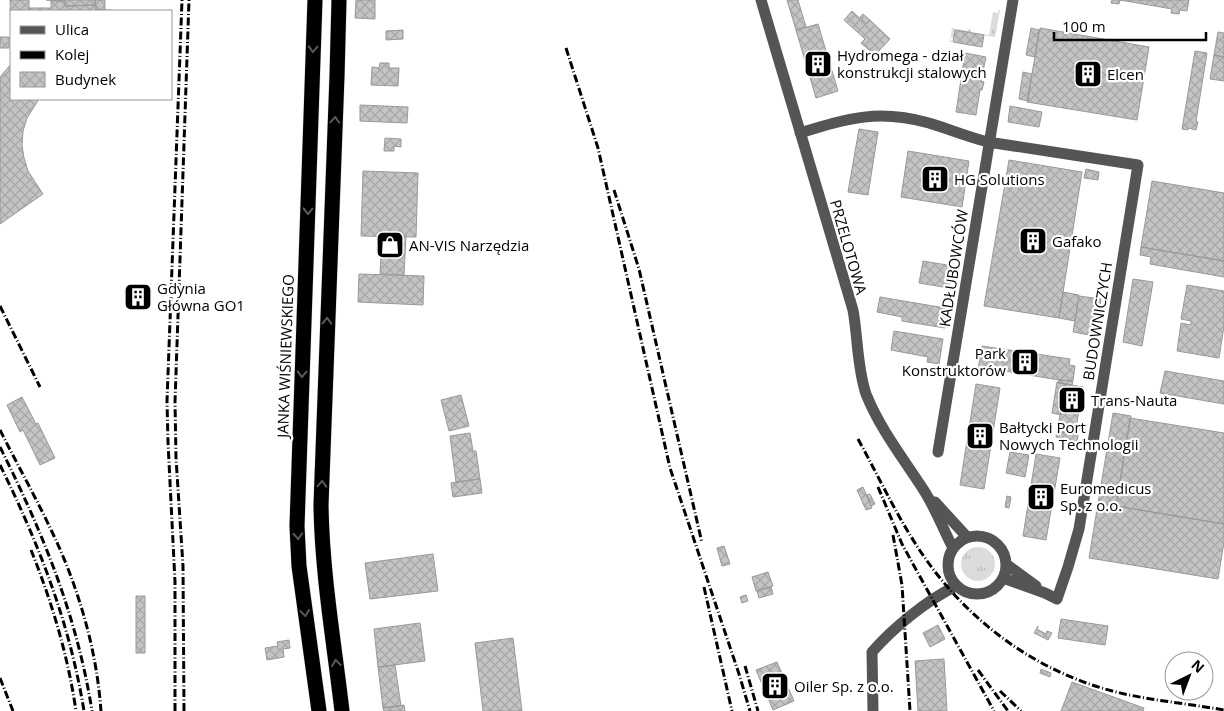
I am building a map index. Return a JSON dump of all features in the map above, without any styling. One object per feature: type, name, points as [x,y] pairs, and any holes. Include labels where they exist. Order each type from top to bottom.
[{"type":"highway","name":"JANKA WIŚNIEWSKIEGO","points":[[315,0],[297,526],[299,566],[319,711]]},
{"type":"highway","points":[[338,0],[338,76],[321,505],[324,570],[342,711]]},
{"type":"street","name":"PRZELOTOWA","points":[[761,0],[852,310],[857,331],[860,368],[866,392],[875,414],[925,492],[953,548]]},
{"type":"street","name":"KADŁUBOWCÓW","points":[[938,452],[1012,0]]},
{"type":"street","points":[[800,133],[847,119],[888,115],[928,123],[988,142]]},
{"type":"street","name":"BUDOWNICZYCH","points":[[988,142],[1138,165],[1079,529],[1057,599],[1046,593]]},
{"type":"street","name":"PRZELOTOWA","points":[[925,492],[967,537]]},
{"type":"street","points":[[967,537],[985,537],[1000,547],[1004,555],[1006,564],[1003,578],[993,590],[980,594],[963,591],[956,586],[949,574],[947,565],[949,556],[959,541],[967,537]]},
{"type":"street","points":[[1006,564],[1046,593]]},
{"type":"street","points":[[935,597],[949,574]]},
{"type":"street","points":[[1003,578],[1046,593]]},
{"type":"street","points":[[873,711],[872,652],[889,635],[935,597],[956,586]]},
{"type":"green space","points":[[998,10],[1000,10],[995,37],[955,30],[953,38],[951,37],[953,42],[950,42],[952,28],[967,31],[968,29],[971,32],[989,35],[993,12],[998,13]]},
{"type":"green space","points":[[978,547],[985,548],[990,552],[994,557],[994,571],[990,576],[985,580],[978,581],[971,580],[966,576],[962,571],[961,564],[962,557],[966,552],[971,548]]},
{"type":"building","points":[[10,0],[29,0],[29,10],[10,10]]},
{"type":"building","points":[[46,0],[95,0],[95,5],[65,6],[65,1]]},
{"type":"building","points":[[95,0],[105,0],[105,10],[96,10]]},
{"type":"building","points":[[356,0],[375,0],[375,19],[355,18]]},
{"type":"building","points":[[787,0],[798,0],[806,27],[796,30]]},
{"type":"building","points":[[1112,0],[1120,0],[1119,4],[1111,3]]},
{"type":"building","points":[[1120,0],[1189,0],[1187,11],[1180,10],[1179,14],[1171,13],[1172,9]]},
{"type":"building","points":[[51,1],[65,1],[65,6],[96,5],[96,10],[29,10],[29,8],[51,8]]},
{"type":"building","points":[[852,11],[866,24],[870,20],[890,39],[875,55],[861,43],[865,39],[844,20]]},
{"type":"building","points":[[863,14],[870,20],[866,24],[860,17]]},
{"type":"building","name":"Hydromega - dział konstrukcji stalowych","points":[[818,24],[838,91],[816,98],[796,30]]},
{"type":"building","points":[[1031,28],[1039,30],[1035,57],[1026,55]]},
{"type":"building","name":"Elcen","points":[[1040,28],[1149,47],[1137,120],[1027,102]]},
{"type":"building","points":[[403,30],[403,39],[386,40],[386,31]]},
{"type":"building","points":[[955,30],[984,35],[982,47],[953,42]]},
{"type":"building","points":[[1218,32],[1224,33],[1224,57],[1214,55]]},
{"type":"building","points":[[0,37],[9,37],[9,48],[0,48]]},
{"type":"building","points":[[1195,51],[1207,53],[1196,121],[1198,122],[1196,130],[1188,128],[1188,130],[1182,129]]},
{"type":"building","points":[[965,53],[986,57],[981,81],[984,82],[982,90],[980,90],[976,115],[956,112]]},
{"type":"building","points":[[1214,55],[1224,57],[1224,81],[1210,79]]},
{"type":"building","points":[[380,63],[389,63],[389,68],[399,68],[398,86],[371,85],[372,67],[379,68]]},
{"type":"building","points":[[10,65],[10,100],[38,100],[27,118],[23,131],[22,145],[28,171],[43,194],[0,224],[0,77]]},
{"type":"building","points":[[1023,72],[1032,74],[1028,101],[1019,99]]},
{"type":"building","points":[[360,105],[408,107],[407,123],[360,121]]},
{"type":"building","points":[[1010,106],[1042,112],[1039,127],[1008,122]]},
{"type":"building","points":[[859,129],[878,132],[868,195],[848,192]]},
{"type":"building","points":[[385,138],[401,139],[401,147],[394,146],[394,151],[384,151]]},
{"type":"building","name":"HG Solutions","points":[[908,151],[969,161],[962,207],[901,197]]},
{"type":"building","name":"Gafako","points":[[1009,160],[1082,172],[1059,318],[984,306]]},
{"type":"building","points":[[1086,169],[1099,172],[1098,180],[1084,178]]},
{"type":"building","points":[[363,171],[418,173],[416,237],[361,236]]},
{"type":"building","points":[[1152,181],[1224,193],[1224,261],[1141,247]]},
{"type":"building","points":[[382,236],[406,237],[404,275],[380,274]]},
{"type":"building","points":[[1141,247],[1224,261],[1224,277],[1150,264],[1151,257],[1140,255]]},
{"type":"building","points":[[923,261],[953,266],[949,288],[919,283]]},
{"type":"building","points":[[359,274],[424,276],[423,305],[358,302]]},
{"type":"building","points":[[1133,279],[1153,282],[1142,346],[1123,342]]},
{"type":"building","points":[[1187,285],[1224,291],[1224,326],[1219,358],[1177,351],[1181,323],[1191,325],[1191,321],[1181,319]]},
{"type":"building","name":"Gdynia Główna GO1","points":[[134,289],[143,289],[142,304],[133,304]]},
{"type":"building","points":[[1063,292],[1079,295],[1075,321],[1059,318]]},
{"type":"building","points":[[1079,296],[1101,299],[1095,336],[1073,332]]},
{"type":"building","points":[[880,297],[945,308],[948,310],[945,328],[902,321],[902,317],[877,312]]},
{"type":"building","points":[[894,331],[943,339],[939,364],[927,362],[928,357],[891,350]]},
{"type":"building","name":"Park Konstruktorów","points":[[982,346],[1070,359],[1069,365],[1075,366],[1073,381],[990,367],[990,369],[978,369]]},
{"type":"building","points":[[1165,371],[1224,381],[1224,404],[1160,393]]},
{"type":"building","points":[[1059,380],[1073,381],[1072,385],[1058,383]]},
{"type":"building","points":[[1057,382],[1066,384],[1061,415],[1052,413]]},
{"type":"building","name":"Bałtycki Port Nowych Technologii","points":[[976,384],[1000,388],[984,489],[960,485]]},
{"type":"building","name":"Trans-Nauta","points":[[1066,384],[1083,387],[1075,434],[1057,431]]},
{"type":"building","points":[[461,395],[469,426],[449,431],[441,400]]},
{"type":"building","points":[[22,397],[36,424],[38,423],[55,458],[40,465],[23,430],[20,432],[7,405]]},
{"type":"building","points":[[1113,413],[1131,416],[1116,506],[1098,503]]},
{"type":"building","points":[[1130,418],[1224,433],[1224,524],[1116,506]]},
{"type":"building","points":[[1077,424],[1080,425],[1077,441],[1056,437],[1057,431],[1075,434]]},
{"type":"building","points":[[470,433],[473,451],[476,451],[480,479],[456,482],[450,436]]},
{"type":"building","points":[[1010,452],[1029,455],[1025,477],[1006,473]]},
{"type":"building","name":"Euromedicus Sp. z o.o.","points":[[1036,454],[1060,458],[1046,540],[1023,536]]},
{"type":"building","points":[[480,479],[482,493],[453,497],[451,483]]},
{"type":"building","points":[[863,487],[872,508],[866,510],[857,490]]},
{"type":"building","points":[[870,494],[875,504],[871,506],[867,495]]},
{"type":"building","points":[[1007,496],[1011,497],[1009,508],[1005,507]]},
{"type":"building","points":[[1098,503],[1224,524],[1224,542],[1218,579],[1089,558]]},
{"type":"building","points":[[724,546],[730,564],[722,566],[717,548]]},
{"type":"building","points":[[433,554],[438,591],[370,599],[365,563]]},
{"type":"building","points":[[768,572],[773,586],[756,591],[752,577]]},
{"type":"building","points":[[771,587],[773,594],[759,598],[757,591]]},
{"type":"building","points":[[746,595],[748,601],[742,603],[740,597]]},
{"type":"building","points":[[136,596],[145,596],[145,653],[136,653]]},
{"type":"building","points":[[1061,619],[1108,626],[1105,645],[1058,638]]},
{"type":"building","points":[[420,623],[425,661],[378,667],[374,629]]},
{"type":"building","points":[[938,625],[945,639],[930,647],[923,633]]},
{"type":"building","points":[[1038,626],[1037,629],[1046,634],[1047,631],[1052,633],[1048,640],[1034,633]]},
{"type":"building","points":[[513,638],[522,711],[483,711],[475,643]]},
{"type":"building","points":[[289,640],[290,648],[283,649],[284,657],[267,660],[265,648],[278,646],[277,642]]},
{"type":"building","points":[[944,659],[947,711],[918,711],[915,661]]},
{"type":"building","name":"Oiler Sp. z o.o.","points":[[777,662],[794,701],[773,710],[756,670]]},
{"type":"building","points":[[395,665],[401,706],[383,708],[378,667]]},
{"type":"building","points":[[1041,669],[1051,673],[1050,677],[1040,673]]},
{"type":"building","points":[[1072,682],[1144,708],[1143,711],[1061,711]]},
{"type":"building","points":[[404,705],[405,711],[384,711],[383,708]]},
{"type":"railway","points":[[175,711],[175,582],[167,401],[182,0]]},
{"type":"railway","points":[[184,711],[183,566],[176,458],[175,402],[189,0]]},
{"type":"railway","points":[[566,48],[598,148],[670,468],[750,711]]},
{"type":"railway","points":[[614,190],[639,269],[702,543]]},
{"type":"railway","points":[[0,306],[40,387]]},
{"type":"railway","points":[[0,430],[50,528],[68,568],[85,618],[98,680],[101,711]]},
{"type":"railway","points":[[858,439],[898,515],[925,558],[961,602],[1004,639],[1027,655],[1052,668],[1078,680],[1105,689],[1149,699],[1224,710]]},
{"type":"railway","points":[[0,447],[44,543],[68,608],[86,676],[92,711]]},
{"type":"railway","points":[[0,465],[28,525],[62,616],[84,711]]},
{"type":"railway","points":[[878,487],[902,544],[994,711]]},
{"type":"railway","points":[[893,535],[902,585],[910,711]]},
{"type":"railway","points":[[31,550],[46,589],[58,629],[69,670],[76,711]]},
{"type":"railway","points":[[704,587],[732,711]]},
{"type":"railway","points":[[745,666],[758,711]]},
{"type":"railway","points":[[978,670],[1008,711]]},
{"type":"railway","points":[[0,678],[13,711]]},
{"type":"railway","points":[[1000,691],[1021,711]]},
{"type":"place","name":"Hydromega - dział konstrukcji stalowych","points":[[818,64]]},
{"type":"place","name":"Elcen","points":[[1088,74]]},
{"type":"place","name":"HG Solutions","points":[[935,179]]},
{"type":"place","name":"Gafako","points":[[1033,241]]},
{"type":"place","name":"AN-VIS Narzędzia","points":[[390,245]]},
{"type":"place","name":"Gdynia Główna GO1","points":[[138,297]]},
{"type":"place","name":"Park Konstruktorów","points":[[1025,362]]},
{"type":"place","name":"Trans-Nauta","points":[[1072,400]]},
{"type":"place","name":"Bałtycki Port Nowych Technologii","points":[[980,436]]},
{"type":"place","name":"Euromedicus Sp. z o.o.","points":[[1041,497]]},
{"type":"place","name":"Oiler Sp. z o.o.","points":[[775,686]]}]
